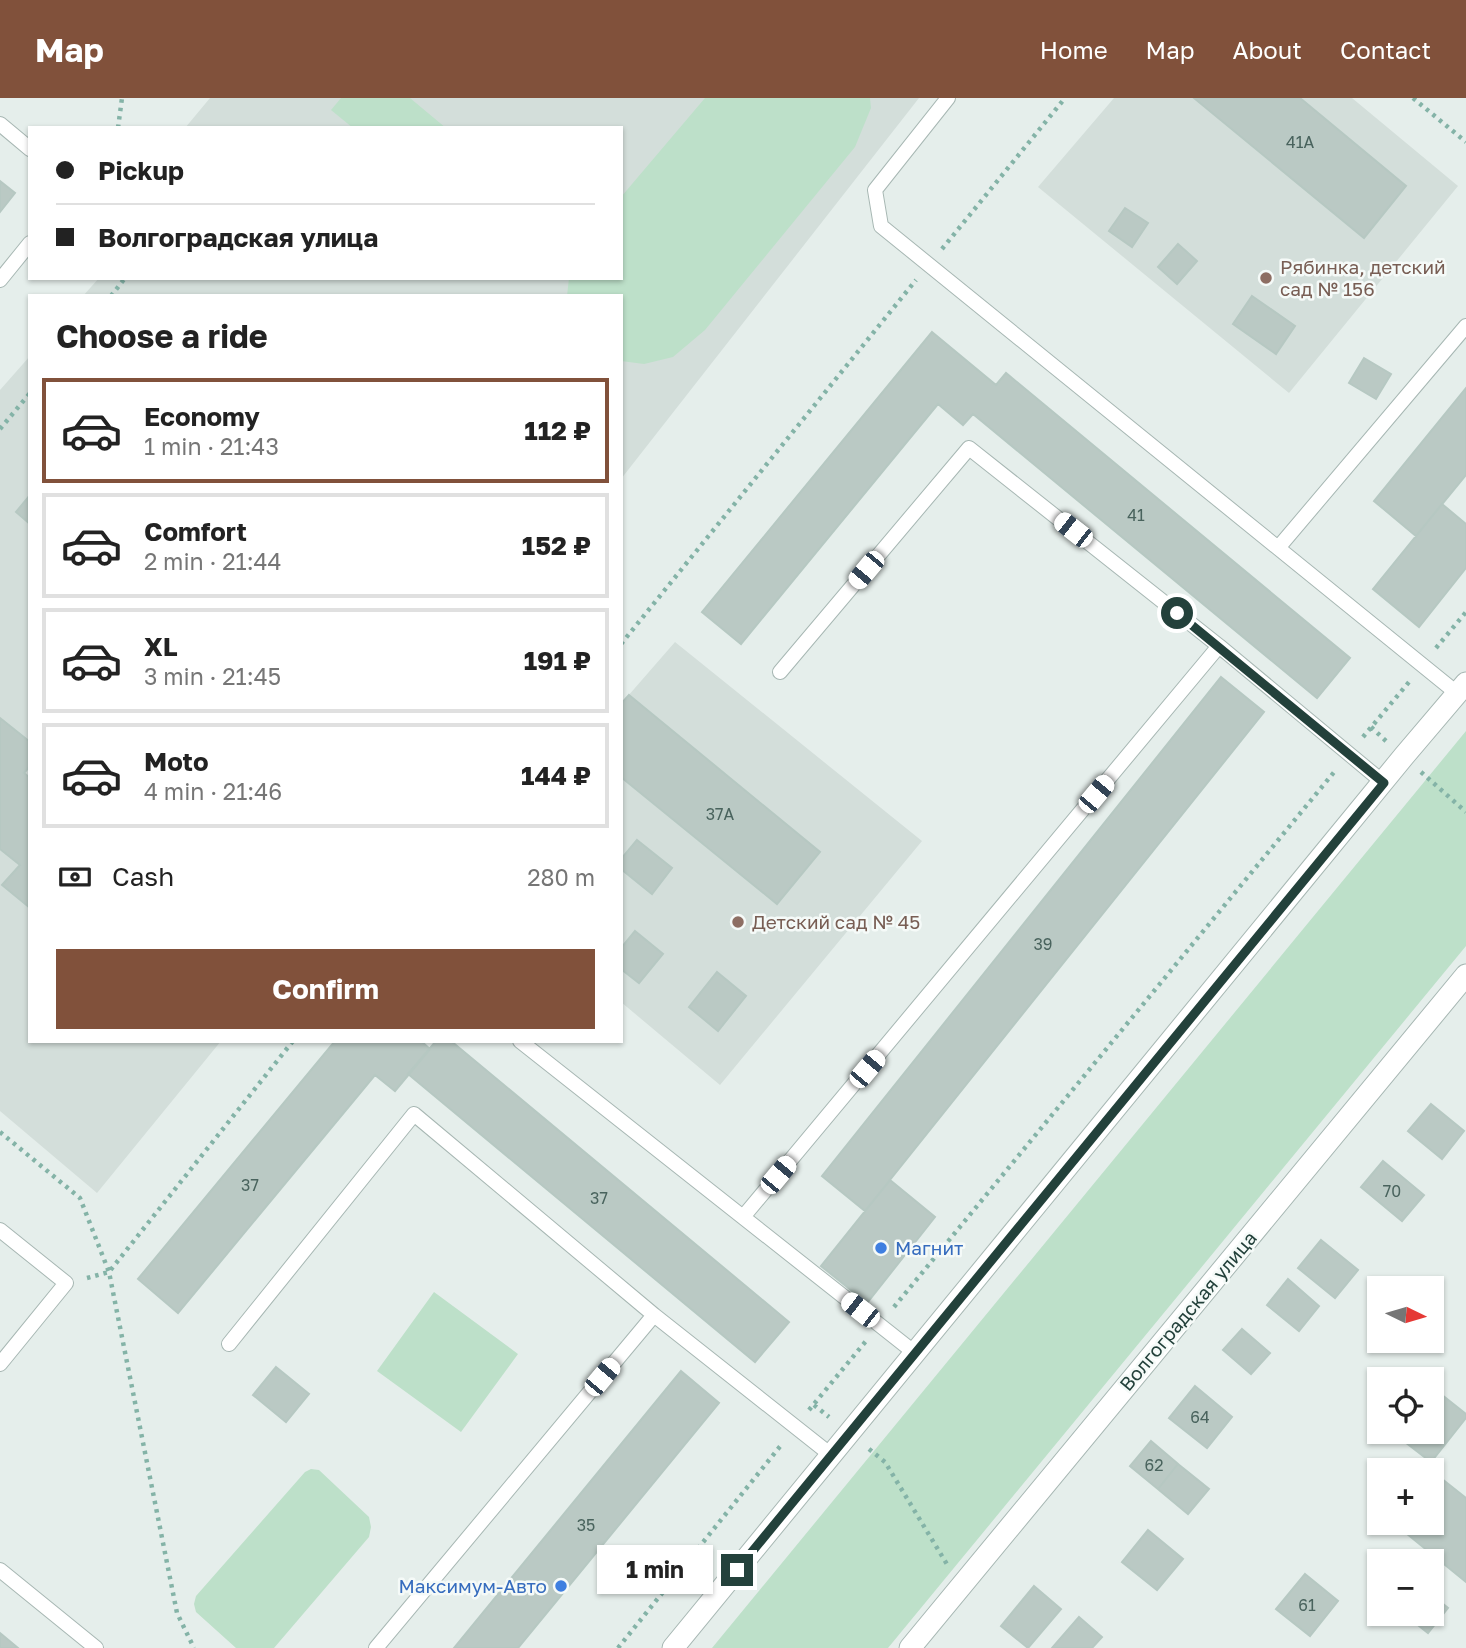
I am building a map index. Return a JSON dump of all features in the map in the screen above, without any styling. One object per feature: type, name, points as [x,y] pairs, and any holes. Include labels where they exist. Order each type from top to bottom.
[{"type":"street","points":[[673,1648],[1462,688]]},
{"type":"street","name":"Волгоградская улица","points":[[910,1648],[1466,975]]},
{"type":"lane","points":[[948,98],[876,190],[881,226],[1422,665],[1462,688]]},
{"type":"lane","points":[[0,124],[28,147]]},
{"type":"lane","points":[[0,280],[28,245]]},
{"type":"lane","points":[[1278,548],[1466,326]]},
{"type":"lane","points":[[780,672],[969,448],[1219,646],[1384,783]]},
{"type":"lane","points":[[743,1217],[1219,646]]},
{"type":"lane","points":[[523,1043],[915,1353]]},
{"type":"lane","points":[[229,1344],[414,1114],[654,1315],[831,1455]]},
{"type":"lane","points":[[0,1230],[66,1283],[0,1364]]},
{"type":"lane","points":[[376,1648],[654,1315]]},
{"type":"lane","points":[[0,1570],[96,1648]]},
{"type":"path","points":[[118,126],[122,98]]},
{"type":"path","points":[[623,642],[1065,98]]},
{"type":"path","points":[[1413,98],[1466,142]]},
{"type":"path","points":[[113,294],[123,280]]},
{"type":"path","points":[[0,429],[28,395]]},
{"type":"path","points":[[618,1648],[814,1405],[1466,612]]},
{"type":"path","points":[[66,1283],[108,1272],[291,1043]]},
{"type":"path","points":[[0,1132],[80,1198],[108,1272],[177,1613],[194,1648]]},
{"type":"path","points":[[814,1405],[885,1462],[960,1587]]},
{"type":"shaded area","points":[[210,98],[919,98],[623,476],[623,294],[85,294],[97,280],[623,280],[623,126],[187,126]]},
{"type":"shaded area","name":"Рябинка, детский сад № 156","points":[[1114,98],[1352,98],[1458,186],[1289,393],[1038,187]]},
{"type":"shaded area","points":[[28,358],[28,1043],[219,1043],[97,1193],[0,1111],[0,390]]},
{"type":"shaded area","name":"Детский сад № 45","points":[[675,642],[922,841],[720,1085],[623,1004],[623,702]]},
{"type":"green space","points":[[341,98],[410,98],[444,126],[351,126],[331,110]]},
{"type":"green space","points":[[705,98],[870,98],[871,108],[855,147],[705,330],[673,357],[644,364],[623,361],[623,294],[567,294],[569,280],[623,280],[623,195]]},
{"type":"green space","points":[[1466,731],[1466,946],[888,1648],[712,1648]]},
{"type":"green space","points":[[434,1292],[518,1354],[461,1432],[377,1371]]},
{"type":"green space","points":[[311,1469],[319,1470],[369,1517],[369,1537],[274,1648],[236,1648],[196,1612],[196,1596],[305,1472]]},
{"type":"building","points":[[1194,98],[1300,98],[1406,186],[1364,238]]},
{"type":"building","points":[[0,181],[15,193],[0,212]]},
{"type":"building","points":[[1125,208],[1148,223],[1132,247],[1109,231]]},
{"type":"building","points":[[1178,244],[1197,261],[1177,284],[1158,267]]},
{"type":"building","points":[[1252,296],[1295,326],[1276,354],[1233,324]]},
{"type":"building","points":[[932,332],[996,385],[1006,373],[1350,658],[1317,698],[973,414],[963,425],[938,404],[741,644],[702,612]]},
{"type":"building","points":[[1364,358],[1391,374],[1376,399],[1349,383]]},
{"type":"building","points":[[1466,388],[1466,475],[1416,536],[1374,501]]},
{"type":"building","points":[[28,497],[28,522],[16,512]]},
{"type":"building","points":[[1442,504],[1466,524],[1466,568],[1419,627],[1373,589]]},
{"type":"building","points":[[1221,677],[1264,712],[865,1211],[822,1176]]},
{"type":"building","points":[[629,695],[820,852],[777,904],[623,779],[623,702]]},
{"type":"building","points":[[0,718],[28,740],[28,768],[24,773],[28,776],[28,906],[2,885],[20,865],[0,849]]},
{"type":"building","points":[[637,840],[672,868],[652,894],[623,871],[623,857]]},
{"type":"building","points":[[635,931],[663,954],[639,983],[623,971],[623,946]]},
{"type":"building","points":[[717,972],[746,996],[718,1031],[689,1007]]},
{"type":"building","points":[[333,1043],[423,1043],[430,1049],[395,1091],[375,1075],[178,1313],[138,1279]]},
{"type":"building","points":[[434,1043],[453,1043],[789,1322],[755,1362],[408,1074]]},
{"type":"building","points":[[1431,1104],[1464,1131],[1442,1159],[1408,1131]]},
{"type":"building","points":[[1383,1161],[1424,1195],[1402,1221],[1361,1187]]},
{"type":"building","points":[[890,1180],[935,1217],[867,1303],[821,1266]]},
{"type":"building","points":[[1321,1240],[1358,1270],[1335,1298],[1298,1268]]},
{"type":"building","points":[[1288,1279],[1319,1306],[1299,1331],[1267,1305]]},
{"type":"building","points":[[1242,1329],[1270,1353],[1251,1374],[1223,1350]]},
{"type":"building","points":[[276,1367],[309,1394],[286,1422],[253,1395]]},
{"type":"building","points":[[681,1371],[719,1403],[518,1648],[454,1648]]},
{"type":"building","points":[[1195,1386],[1232,1417],[1207,1448],[1169,1418]]},
{"type":"building","points":[[1444,1397],[1466,1414],[1466,1418],[1434,1458],[1426,1458],[1408,1444],[1444,1444]]},
{"type":"building","points":[[1151,1441],[1178,1464],[1158,1489],[1130,1466]]},
{"type":"building","points":[[1178,1464],[1209,1489],[1188,1514],[1158,1489]]},
{"type":"building","points":[[1444,1481],[1466,1498],[1466,1582],[1444,1564],[1444,1549],[1425,1549],[1408,1535],[1444,1535]]},
{"type":"building","points":[[1148,1530],[1183,1559],[1157,1590],[1122,1562]]},
{"type":"building","points":[[1305,1574],[1338,1601],[1310,1636],[1276,1609]]},
{"type":"building","points":[[1034,1586],[1061,1609],[1028,1648],[1001,1626]]},
{"type":"building","points":[[1079,1617],[1102,1637],[1092,1648],[1052,1648]]},
{"type":"building","points":[[1419,1626],[1434,1626],[1428,1633]]},
{"type":"building","points":[[0,1633],[18,1648],[0,1648]]},
{"type":"place","name":"Рябинка, детский сад № 156","points":[[1266,278]]},
{"type":"place","name":"Детский сад № 45","points":[[738,922]]},
{"type":"place","name":"Магнит","points":[[881,1248]]},
{"type":"place","name":"Максимум-Авто","points":[[561,1586]]},
{"type":"route","points":[[737,1570],[1384,783],[1177,613]]}]
